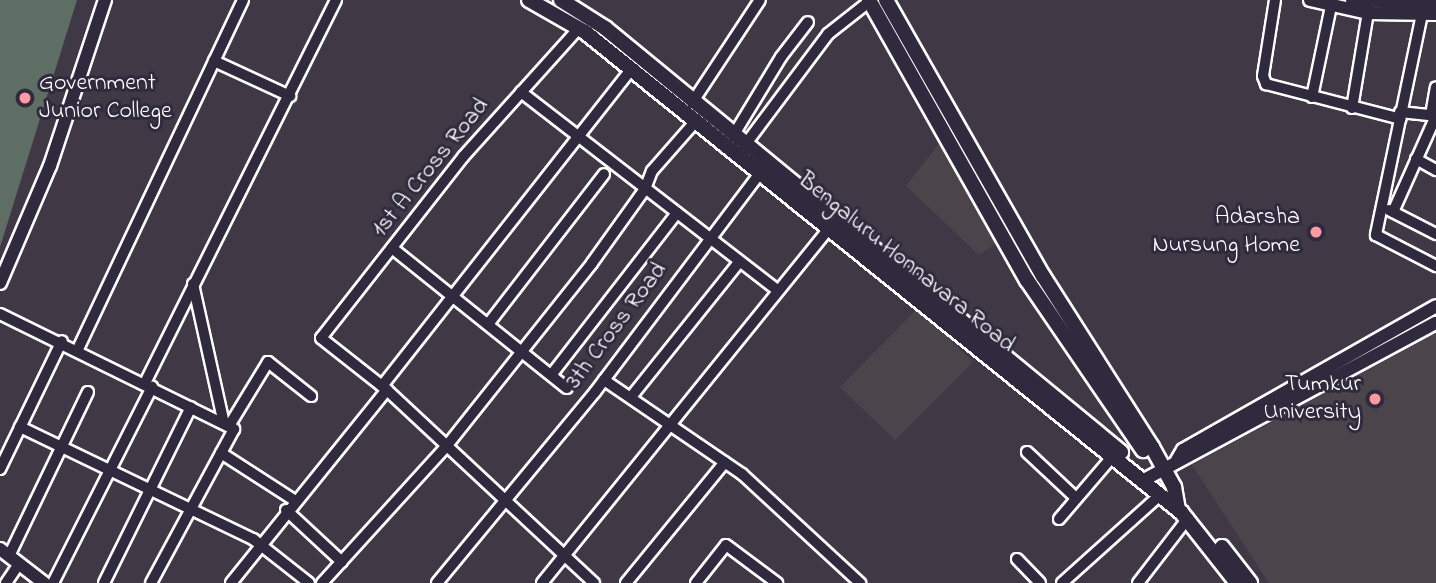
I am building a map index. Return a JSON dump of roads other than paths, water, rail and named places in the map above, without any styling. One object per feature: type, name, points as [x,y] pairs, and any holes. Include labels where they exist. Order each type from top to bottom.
[{"type":"main road","points":[[0,291],[1,278],[50,166],[105,0]]},
{"type":"main road","name":"Bengaluru Honnavara Road","points":[[529,0],[579,28],[759,174],[832,225]]},
{"type":"main road","points":[[1310,0],[1331,6],[1431,8]]},
{"type":"main road","points":[[1352,0],[1369,8],[1388,2],[1431,8]]},
{"type":"main road","points":[[870,1],[1027,280],[1134,437],[1152,470]]},
{"type":"main road","name":"Bengaluru Honnavara Road","points":[[570,2],[746,145],[832,225],[1110,450],[1152,470],[1231,580]]},
{"type":"main road","points":[[892,2],[1152,470]]},
{"type":"main road","points":[[1177,460],[1184,450],[1436,306]]},
{"type":"main road","points":[[1152,470],[1177,460],[1189,459],[1436,323]]},
{"type":"main road","points":[[1110,450],[1128,447],[1134,437]]},
{"type":"main road","name":"Bengaluru Honnavara Road","points":[[1152,470],[1160,495],[1182,509],[1251,583]]},
{"type":"main road","points":[[10,557],[44,583]]},
{"type":"street","points":[[78,349],[243,0]]},
{"type":"street","points":[[54,583],[110,469],[193,284],[336,0]]},
{"type":"street","points":[[692,103],[760,0]]},
{"type":"street","points":[[1275,0],[1263,76],[1266,84],[1352,108],[1400,116],[1434,115]]},
{"type":"street","points":[[746,145],[828,34],[870,1]]},
{"type":"street","points":[[1312,97],[1331,6]]},
{"type":"street","points":[[1352,108],[1369,8]]},
{"type":"street","points":[[1431,8],[1400,116],[1376,235],[1436,266]]},
{"type":"street","points":[[733,136],[780,57],[808,22]]},
{"type":"street","name":"1st A Cross Road","points":[[385,388],[321,338],[463,157],[579,28]]},
{"type":"street","points":[[215,61],[290,96]]},
{"type":"street","points":[[231,583],[259,543],[385,388],[631,70]]},
{"type":"street","points":[[1393,212],[1434,115],[1436,87]]},
{"type":"street","points":[[521,92],[777,290]]},
{"type":"street","points":[[322,583],[447,446],[521,348],[592,263],[645,189],[652,171],[695,122]]},
{"type":"street","points":[[1416,159],[1436,170]]},
{"type":"street","points":[[489,323],[604,174]]},
{"type":"street","name":"3th Cross Road","points":[[441,579],[503,499],[604,380],[708,237],[759,174]]},
{"type":"street","points":[[1382,206],[1436,234]]},
{"type":"street","points":[[552,374],[677,213]]},
{"type":"street","points":[[542,583],[669,422],[832,225]]},
{"type":"street","points":[[392,248],[521,348],[567,388]]},
{"type":"street","points":[[631,397],[739,262]]},
{"type":"street","points":[[193,284],[227,425]]},
{"type":"street","points":[[0,314],[62,341],[234,429],[151,583]]},
{"type":"street","points":[[0,469],[62,341]]},
{"type":"street","points":[[227,425],[268,362],[311,396]]},
{"type":"street","points":[[604,380],[725,461],[860,583]]},
{"type":"street","points":[[385,388],[594,583]]},
{"type":"street","points":[[6,583],[10,557],[88,392]]},
{"type":"street","points":[[104,583],[191,407]]},
{"type":"street","points":[[20,427],[259,543],[309,583]]},
{"type":"street","points":[[1059,519],[1110,450]]},
{"type":"street","points":[[1027,452],[1076,498]]},
{"type":"street","points":[[221,453],[294,500]]},
{"type":"street","points":[[626,583],[725,461]]},
{"type":"street","points":[[1062,583],[1160,495]]},
{"type":"street","points":[[1138,583],[1182,509]]},
{"type":"street","points":[[286,510],[342,562]]},
{"type":"street","points":[[699,582],[726,544],[777,583]]},
{"type":"street","points":[[1017,559],[1040,583]]},
{"type":"street","points":[[441,579],[454,583]]},
{"type":"place","name":"Government Junior College","points":[[25,98]]},
{"type":"place","name":"Adarsha Nursung Home","points":[[1316,232]]},
{"type":"place","name":"Tumkur University","points":[[1375,399]]}]
